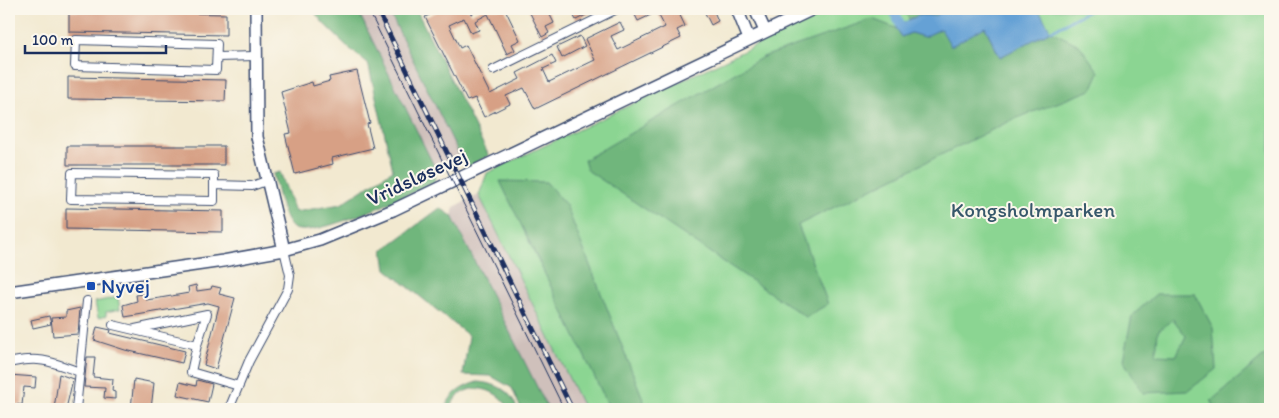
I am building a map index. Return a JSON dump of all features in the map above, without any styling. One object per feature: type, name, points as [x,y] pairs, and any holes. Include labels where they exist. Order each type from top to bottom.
[{"type":"street","points":[[229,409],[250,361],[288,290],[290,275],[266,181],[257,136],[256,9]]},
{"type":"street","points":[[493,70],[617,9]]},
{"type":"street","points":[[737,9],[750,39]]},
{"type":"street","points":[[755,9],[766,31]]},
{"type":"street","name":"Vridsløsevej","points":[[9,292],[284,250],[344,232],[812,9]]},
{"type":"street","points":[[76,40],[217,44],[216,57],[216,70],[75,66],[76,40]]},
{"type":"street","points":[[216,57],[255,56]]},
{"type":"street","points":[[72,173],[214,175],[214,185],[214,201],[71,199],[72,173]]},
{"type":"street","points":[[214,185],[252,186],[266,181]]},
{"type":"street","points":[[76,409],[87,301]]},
{"type":"street","points":[[130,330],[207,314],[191,372],[239,386]]},
{"type":"street","points":[[113,326],[197,345]]},
{"type":"street","points":[[13,362],[34,358],[80,372]]},
{"type":"shaded area","points":[[357,9],[388,9],[461,158],[436,170]]},
{"type":"shaded area","points":[[479,195],[584,409],[548,409],[452,216],[454,207]]},
{"type":"green space","points":[[312,9],[357,9],[436,170],[434,183],[385,205],[340,222],[320,228],[304,230],[293,228],[289,224],[280,203],[273,174],[280,172],[295,212],[341,204],[393,170],[368,63],[324,24]]},
{"type":"green space","points":[[388,9],[416,9],[489,156],[467,167]]},
{"type":"green space","name":"Kongsholmparken","points":[[832,9],[1270,9],[1270,409],[584,409],[479,195],[487,173]]},
{"type":"green space","points":[[904,9],[949,9],[934,17],[921,15],[909,19]]},
{"type":"green space","points":[[872,19],[896,28],[902,37],[911,33],[924,37],[941,29],[985,27],[1000,57],[1051,31],[1079,45],[1099,72],[1091,90],[1012,120],[798,225],[828,304],[806,317],[587,170],[584,160],[763,57]]},
{"type":"green space","points":[[500,181],[546,182],[566,205],[647,409],[610,409]]},
{"type":"green space","points":[[440,208],[452,216],[548,409],[521,409],[512,388],[491,376],[463,375],[469,336],[386,269],[383,250]]},
{"type":"green space","points":[[1156,294],[1195,294],[1213,328],[1216,369],[1188,391],[1143,393],[1123,360],[1132,316]],"holes":[[[1173,319],[1186,336],[1176,356],[1156,355],[1158,331]]]},
{"type":"green space","points":[[118,297],[120,309],[106,312],[106,316],[98,318],[95,302]]},
{"type":"green space","points":[[1270,351],[1270,409],[1214,409],[1211,401]]},
{"type":"green space","points":[[477,382],[496,386],[507,392],[515,402],[517,409],[509,409],[496,395],[488,391],[470,389],[455,399],[450,409],[445,409],[453,395],[466,386]]},
{"type":"water","points":[[949,9],[1038,9],[1051,31],[1000,57],[985,27],[951,46],[941,29],[924,37],[911,33],[901,37],[896,28],[910,19],[921,15],[934,16]]},
{"type":"building","points":[[443,9],[469,9],[471,14],[481,9],[505,9],[520,40],[512,44],[515,50],[507,54],[488,14],[475,21],[479,30],[471,33],[464,18],[449,25],[460,48],[466,45],[490,94],[520,79],[517,73],[552,55],[556,63],[543,69],[549,82],[595,60],[585,39],[620,22],[624,30],[611,36],[618,50],[665,27],[657,12],[638,21],[632,9],[677,9],[685,26],[677,30],[681,38],[535,109],[524,88],[506,96],[510,104],[484,117],[475,98],[467,101],[425,17]]},
{"type":"building","points":[[528,9],[547,9],[554,23],[546,27],[549,33],[542,37]]},
{"type":"building","points":[[570,9],[598,9],[576,20]]},
{"type":"building","points":[[703,9],[713,9],[718,21],[711,25]]},
{"type":"building","points":[[69,11],[226,14],[226,35],[69,32]]},
{"type":"building","points":[[580,36],[585,46],[562,58],[557,47]]},
{"type":"building","points":[[357,71],[370,123],[367,124],[373,148],[332,158],[333,164],[295,174],[285,134],[291,133],[281,92],[312,82],[313,86],[330,81],[329,77]]},
{"type":"building","points":[[68,77],[226,80],[225,101],[68,99]]},
{"type":"building","points":[[67,146],[224,146],[224,165],[67,165]]},
{"type":"building","points":[[66,208],[223,211],[223,232],[66,229]]},
{"type":"building","points":[[196,285],[197,291],[211,289],[212,286],[221,288],[219,294],[235,298],[216,369],[204,365],[219,306],[208,303],[125,317],[123,305],[137,301],[136,295],[145,294],[146,300],[160,298],[189,293],[188,287]]},
{"type":"building","points":[[80,308],[78,334],[53,336],[51,318],[66,317],[66,311]]},
{"type":"building","points":[[49,316],[51,324],[33,328],[31,320]]},
{"type":"building","points":[[97,327],[111,330],[110,333],[185,351],[182,363],[125,350],[94,340]]},
{"type":"building","points":[[87,357],[95,357],[93,377],[113,379],[112,391],[115,392],[115,399],[104,398],[105,388],[84,387]]},
{"type":"building","points":[[59,374],[73,379],[66,409],[54,409]]},
{"type":"building","points":[[9,375],[36,377],[35,388],[24,387],[22,405],[9,404]]},
{"type":"building","points":[[134,379],[154,383],[151,409],[131,409]]},
{"type":"building","points":[[197,380],[212,384],[208,402],[177,395],[180,382],[196,386]]},
{"type":"waterway","points":[[893,9],[900,24]]},
{"type":"waterway","points":[[1051,31],[1092,9]]},
{"type":"tram line","points":[[368,9],[564,409]]},
{"type":"railway","points":[[377,9],[572,409]]},
{"type":"place","name":"Nyvej","points":[[91,286]]}]
